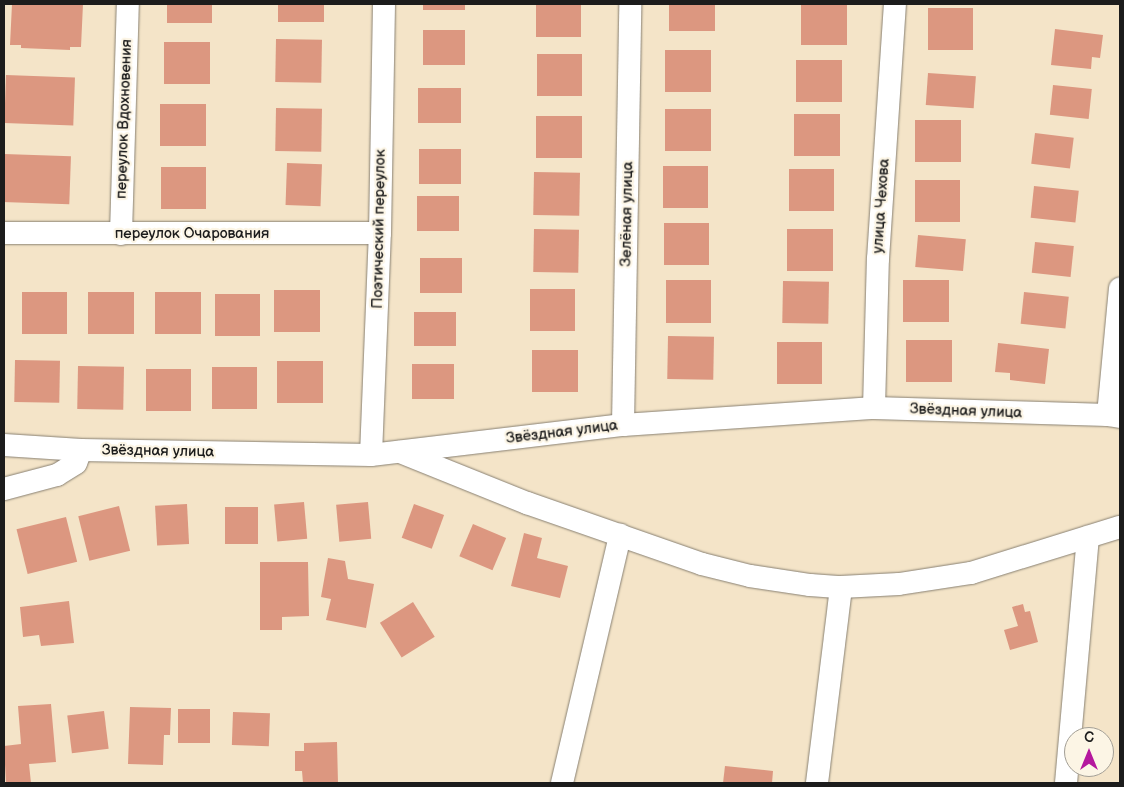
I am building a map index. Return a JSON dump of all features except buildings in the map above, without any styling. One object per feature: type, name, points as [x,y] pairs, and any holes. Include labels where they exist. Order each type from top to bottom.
[{"type":"street","name":"переулок Вдохновения","points":[[121,234],[128,4]]},
{"type":"street","name":"Поэтический переулок","points":[[371,454],[380,233],[384,4]]},
{"type":"street","name":"Зелёная улица","points":[[623,424],[630,4]]},
{"type":"street","name":"улица Чехова","points":[[874,408],[878,259],[895,4]]},
{"type":"street","name":"переулок Очарования","points":[[4,233],[380,233]]},
{"type":"street","points":[[1114,416],[1120,289]]},
{"type":"street","name":"Звёздная улица","points":[[4,445],[81,450],[371,454],[623,424],[874,408],[1114,416]]},
{"type":"street","points":[[4,489],[57,475],[76,463],[81,450]]},
{"type":"street","points":[[399,451],[464,479],[620,535],[724,570],[778,582],[840,587],[899,584],[971,573],[1120,527]]},
{"type":"street","points":[[562,783],[620,535]]},
{"type":"street","points":[[1066,783],[1088,537]]},
{"type":"street","points":[[816,783],[840,587]]}]
